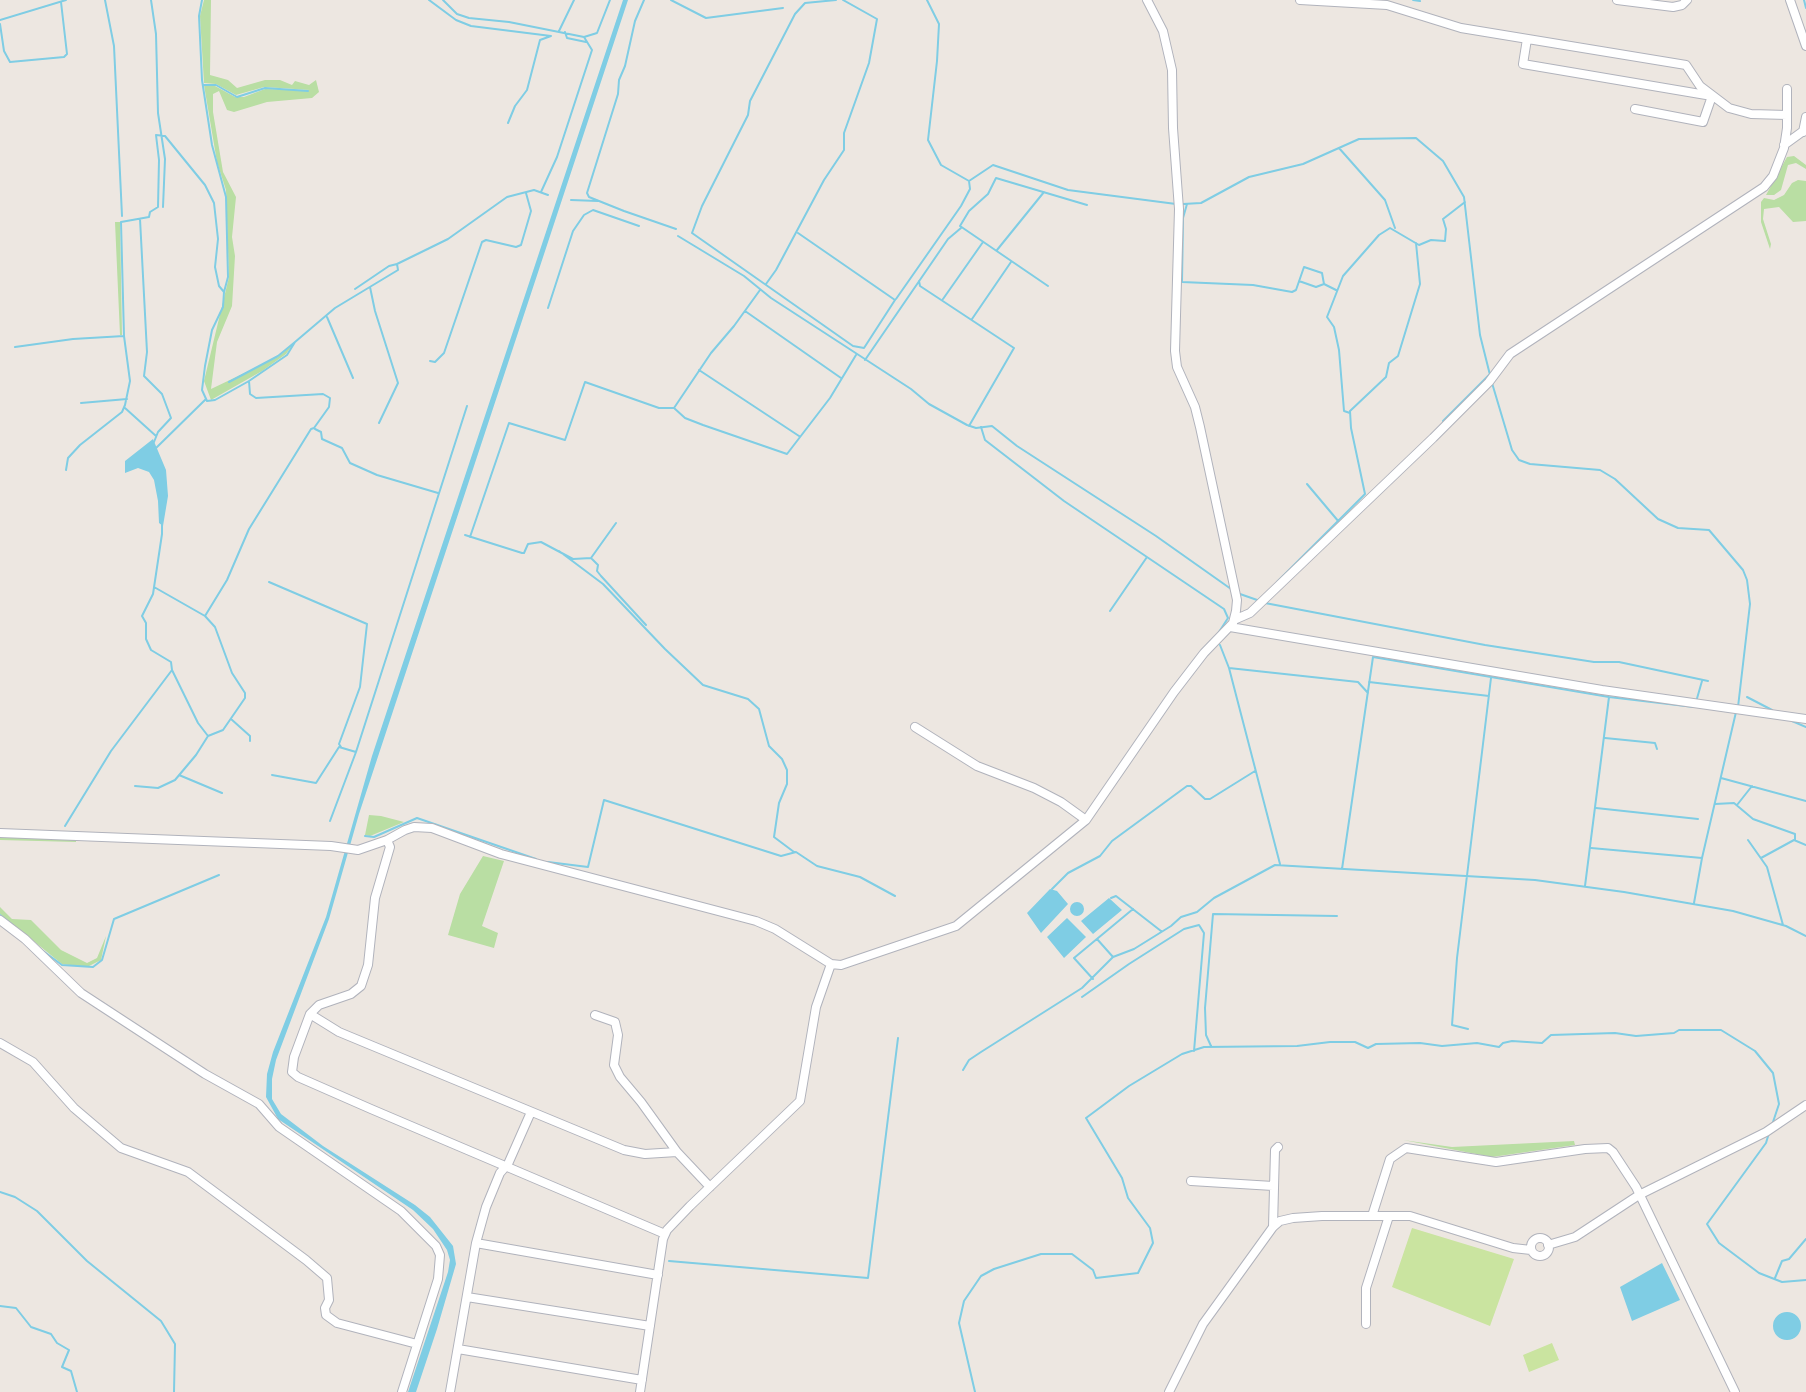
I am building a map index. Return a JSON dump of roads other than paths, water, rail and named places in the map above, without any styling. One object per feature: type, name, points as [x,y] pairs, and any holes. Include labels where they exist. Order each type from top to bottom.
[{"type":"street","points":[[1147,0],[1163,31],[1172,70],[1173,128],[1179,209],[1175,351],[1177,367],[1195,406],[1214,488],[1237,600],[1232,623]]},
{"type":"street","points":[[1300,0],[1387,5],[1461,27],[1686,65],[1700,86],[1729,108],[1751,114],[1787,115]]},
{"type":"street","points":[[1617,0],[1673,7],[1682,5],[1687,0]]},
{"type":"street","points":[[1791,1],[1806,46]]},
{"type":"street","points":[[1527,39],[1523,64],[1712,96]]},
{"type":"street","points":[[0,833],[348,849],[387,840],[414,827],[432,828],[501,854],[756,921],[775,929],[831,964],[841,965],[956,926],[1086,820],[1174,692],[1204,653],[1232,623],[1250,613],[1433,438],[1490,382],[1510,354],[1750,198],[1773,176],[1784,145],[1787,89]]},
{"type":"street","points":[[1635,110],[1703,122],[1712,96]]},
{"type":"street","points":[[1784,145],[1804,130],[1806,117]]},
{"type":"street","points":[[1232,623],[1614,692],[1806,719]]},
{"type":"street","points":[[915,727],[977,766],[1034,788],[1086,820]]},
{"type":"street","points":[[387,840],[390,848],[375,898],[368,965],[361,986],[351,994],[319,1005],[310,1014],[294,1057],[292,1072],[298,1077],[505,1167],[665,1234]]},
{"type":"street","points":[[0,920],[25,939],[81,993],[205,1074],[260,1104],[279,1127],[401,1211],[436,1246],[440,1265],[402,1392]]},
{"type":"street","points":[[640,1392],[665,1234],[710,1187],[800,1101],[816,1007],[831,964]]},
{"type":"street","points":[[310,1014],[339,1032],[624,1150],[645,1154],[677,1152]]},
{"type":"street","points":[[595,1015],[615,1022],[618,1035],[614,1065],[620,1077],[677,1152],[710,1187]]},
{"type":"street","points":[[0,1043],[33,1062],[74,1108],[121,1148],[188,1172],[306,1260],[327,1278],[329,1288],[326,1315],[336,1323],[417,1344]]},
{"type":"street","points":[[1169,1392],[1203,1324],[1273,1227],[1280,1221],[1293,1218],[1410,1216],[1513,1248],[1531,1250],[1536,1239],[1545,1240],[1548,1245],[1575,1237],[1640,1195],[1766,1132],[1806,1105]]},
{"type":"street","points":[[450,1392],[476,1243],[486,1207],[531,1112]]},
{"type":"street","points":[[1273,1227],[1275,1150],[1278,1148]]},
{"type":"street","points":[[1372,1216],[1390,1159],[1406,1148],[1496,1162],[1585,1149],[1608,1148],[1640,1195],[1735,1392]]},
{"type":"street","points":[[1191,1181],[1273,1186]]},
{"type":"street","points":[[1366,1324],[1364,1317],[1368,1277],[1389,1216]]},
{"type":"street","points":[[476,1243],[658,1275]]},
{"type":"street","points":[[467,1297],[650,1326]]},
{"type":"street","points":[[458,1348],[642,1380]]},
{"type":"water","points":[[623,0],[628,0],[359,814],[329,919],[276,1060],[272,1079],[272,1099],[281,1114],[323,1146],[415,1205],[430,1217],[453,1246],[456,1264],[437,1329],[416,1392],[408,1392],[448,1272],[450,1260],[447,1250],[433,1229],[413,1210],[278,1119],[266,1097],[267,1074],[273,1052],[326,917],[372,756]]},
{"type":"water","points":[[153,439],[166,470],[168,496],[163,526],[159,523],[154,480],[149,472],[138,468],[125,473],[125,461]]},
{"type":"water","points":[[1050,889],[1057,891],[1068,904],[1041,933],[1027,913]]},
{"type":"water","points":[[1109,898],[1122,910],[1093,934],[1081,921]]},
{"type":"water","points":[[1077,902],[1082,904],[1084,909],[1082,914],[1077,916],[1072,914],[1070,909],[1072,904]]},
{"type":"water","points":[[1067,918],[1086,937],[1064,958],[1047,937]]},
{"type":"water","points":[[1662,1263],[1680,1300],[1632,1321],[1620,1287]]},
{"type":"water","points":[[1787,1312],[1797,1316],[1801,1326],[1797,1336],[1787,1340],[1777,1336],[1773,1326],[1777,1316]]},
{"type":"waterway","points":[[0,20],[66,0]]},
{"type":"waterway","points":[[105,0],[114,46],[122,216]]},
{"type":"waterway","points":[[151,0],[156,34],[158,113],[165,159],[163,207]]},
{"type":"waterway","points":[[202,0],[199,16],[202,80],[212,145],[226,197],[228,277],[224,292]]},
{"type":"waterway","points":[[429,0],[456,20],[471,26],[551,36]]},
{"type":"waterway","points":[[443,0],[457,14],[469,18],[509,22],[584,37]]},
{"type":"waterway","points":[[559,31],[574,0]]},
{"type":"waterway","points":[[541,192],[557,157],[592,50],[584,37],[597,33],[610,0]]},
{"type":"waterway","points":[[644,0],[635,21],[625,66],[619,80],[618,94],[587,193],[589,197],[676,229]]},
{"type":"waterway","points":[[671,0],[706,18],[783,8]]},
{"type":"waterway","points":[[798,233],[895,300],[864,348],[853,346],[692,233],[702,206],[748,115],[750,101],[795,14],[805,3],[836,0]]},
{"type":"waterway","points":[[766,284],[776,270],[824,180],[844,150],[844,133],[869,63],[877,19],[843,0]]},
{"type":"waterway","points":[[927,0],[939,24],[928,140],[941,165],[969,181],[993,165],[1068,190],[1176,204]]},
{"type":"waterway","points":[[1413,0],[1420,1]]},
{"type":"waterway","points":[[1804,0],[1806,8]]},
{"type":"waterway","points":[[0,24],[4,51],[10,62],[64,57],[67,54],[61,2]]},
{"type":"waterway","points":[[565,32],[567,38],[586,42]]},
{"type":"waterway","points":[[508,123],[515,106],[527,90],[540,40],[551,36]]},
{"type":"waterway","points":[[203,85],[216,85],[237,97],[265,88],[308,91]]},
{"type":"waterway","points":[[66,470],[68,458],[80,445],[122,412],[125,405],[130,381],[124,336],[121,222],[149,217],[150,212],[158,207],[159,160],[156,135],[165,136],[205,185],[214,203],[218,239],[215,267],[219,286],[224,292],[223,307],[212,330],[205,366],[202,390],[207,401],[215,400],[249,381],[287,355],[295,342],[335,308],[398,270],[397,264],[448,239],[507,197],[534,190],[548,195]]},
{"type":"waterway","points":[[1183,204],[1201,203],[1249,177],[1303,164],[1359,139],[1416,138],[1443,161],[1464,197],[1480,335],[1490,375]]},
{"type":"waterway","points":[[1339,148],[1385,200],[1395,228]]},
{"type":"waterway","points":[[1048,286],[960,226],[969,211],[988,194],[996,178],[1087,205]]},
{"type":"waterway","points":[[896,299],[961,206],[970,189],[969,181]]},
{"type":"waterway","points":[[997,250],[1044,192]]},
{"type":"waterway","points":[[430,361],[435,362],[444,353],[482,242],[486,240],[516,247],[521,245],[531,211],[526,193]]},
{"type":"waterway","points":[[571,200],[598,201]]},
{"type":"waterway","points":[[1350,413],[1344,411],[1339,350],[1334,327],[1327,317],[1343,276],[1379,235],[1390,228],[1419,245],[1431,240],[1445,241],[1446,229],[1443,219],[1465,202]]},
{"type":"waterway","points":[[1187,204],[1183,218],[1182,282],[1253,285],[1292,292],[1296,290],[1304,267],[1322,273],[1324,284],[1336,290]]},
{"type":"waterway","points":[[548,308],[573,231],[584,215],[593,210],[639,226]]},
{"type":"waterway","points":[[140,219],[147,352],[144,376],[162,394],[171,418],[158,432],[154,442]]},
{"type":"waterway","points":[[865,360],[948,239],[961,228]]},
{"type":"waterway","points":[[678,236],[744,276],[771,298],[911,389],[929,404],[967,425],[976,428],[992,426],[1017,446],[1156,536],[1231,589]]},
{"type":"waterway","points":[[943,299],[983,242]]},
{"type":"waterway","points":[[1277,582],[1365,494],[1351,428],[1350,411],[1386,377],[1389,363],[1398,356],[1420,284],[1416,243]]},
{"type":"waterway","points":[[972,319],[1011,262]]},
{"type":"waterway","points":[[355,289],[389,266],[397,264]]},
{"type":"waterway","points":[[919,281],[920,286],[1014,348],[969,426]]},
{"type":"waterway","points":[[1299,281],[1316,287],[1324,284]]},
{"type":"waterway","points":[[370,287],[375,311],[398,383],[379,423]]},
{"type":"waterway","points":[[470,537],[509,423],[565,440],[585,382],[659,408],[674,408],[711,353],[760,290]]},
{"type":"waterway","points":[[745,311],[841,378]]},
{"type":"waterway","points":[[327,317],[353,378]]},
{"type":"waterway","points":[[15,347],[73,339],[124,336]]},
{"type":"waterway","points":[[229,382],[278,356],[295,342]]},
{"type":"waterway","points":[[674,408],[685,418],[787,454],[830,398],[856,355]]},
{"type":"waterway","points":[[699,370],[799,436]]},
{"type":"waterway","points":[[1443,421],[1490,374]]},
{"type":"waterway","points":[[172,670],[198,723],[208,736],[223,730],[245,698],[245,693],[232,673],[215,627],[205,616],[227,580],[249,529],[311,429],[329,407],[330,398],[323,394],[256,398],[250,394],[249,381]]},
{"type":"waterway","points":[[1492,383],[1512,450],[1519,460],[1530,464],[1600,470],[1615,479],[1658,519],[1678,528],[1709,530],[1743,570],[1747,580],[1750,604],[1738,707]]},
{"type":"waterway","points":[[81,403],[127,399]]},
{"type":"waterway","points":[[155,449],[206,399]]},
{"type":"waterway","points":[[330,821],[356,752],[467,406]]},
{"type":"waterway","points":[[125,408],[156,436]]},
{"type":"waterway","points":[[981,427],[985,440],[1064,501],[1224,609],[1228,618],[1219,632]]},
{"type":"waterway","points":[[315,429],[321,432],[322,439],[342,448],[350,463],[377,475],[438,493]]},
{"type":"waterway","points":[[1307,484],[1339,522]]},
{"type":"waterway","points":[[65,826],[111,751],[172,670],[171,662],[151,650],[146,639],[146,623],[142,616],[153,594],[162,522]]},
{"type":"waterway","points":[[465,535],[522,553],[528,544],[541,542],[573,559],[591,558],[616,523]]},
{"type":"waterway","points":[[559,551],[603,584],[703,685],[748,699],[759,709],[769,746],[782,759],[787,770],[787,784],[779,803],[774,837],[794,852]]},
{"type":"waterway","points":[[1110,611],[1147,557]]},
{"type":"waterway","points":[[592,559],[598,565],[597,571],[601,576],[646,625]]},
{"type":"waterway","points":[[269,582],[367,624],[360,687],[339,744],[341,747]]},
{"type":"waterway","points":[[154,587],[205,616]]},
{"type":"waterway","points":[[1240,594],[1260,601]]},
{"type":"waterway","points":[[1265,603],[1485,645],[1594,662],[1619,662],[1708,681]]},
{"type":"waterway","points":[[1220,645],[1229,668],[1280,864]]},
{"type":"waterway","points":[[1342,869],[1373,657],[1609,697],[1694,707]]},
{"type":"waterway","points":[[1229,668],[1358,682],[1368,693]]},
{"type":"waterway","points":[[1468,1029],[1452,1025],[1457,958],[1491,678]]},
{"type":"waterway","points":[[1696,702],[1702,681]]},
{"type":"waterway","points":[[1369,682],[1489,696]]},
{"type":"waterway","points":[[1585,886],[1609,697]]},
{"type":"waterway","points":[[1747,697],[1772,710]]},
{"type":"waterway","points":[[1694,903],[1702,858],[1736,712]]},
{"type":"waterway","points":[[231,719],[250,736],[250,741]]},
{"type":"waterway","points":[[1792,721],[1806,727]]},
{"type":"waterway","points":[[135,786],[158,788],[175,780],[196,755],[208,736]]},
{"type":"waterway","points":[[1605,738],[1655,743],[1657,749]]},
{"type":"waterway","points":[[272,775],[316,783],[339,747],[356,752]]},
{"type":"waterway","points":[[1052,889],[1068,873],[1100,856],[1112,841],[1187,786],[1191,786],[1205,799],[1210,799],[1255,771]]},
{"type":"waterway","points":[[179,775],[222,793]]},
{"type":"waterway","points":[[1721,778],[1806,801]]},
{"type":"waterway","points":[[1737,805],[1752,786]]},
{"type":"waterway","points":[[548,862],[588,867],[604,800],[781,856],[796,852],[817,866],[860,877],[895,896]]},
{"type":"waterway","points":[[1715,804],[1734,803],[1753,819],[1795,834],[1795,840]]},
{"type":"waterway","points":[[1596,808],[1698,819]]},
{"type":"waterway","points":[[365,836],[374,837],[417,818],[536,859]]},
{"type":"waterway","points":[[1748,840],[1767,867],[1783,925]]},
{"type":"waterway","points":[[1761,858],[1794,840],[1806,845]]},
{"type":"waterway","points":[[1591,848],[1702,858]]},
{"type":"waterway","points":[[963,1070],[969,1060],[1082,988],[1113,957],[1134,949],[1171,926],[1181,917],[1197,912],[1214,898],[1275,865],[1535,880],[1624,892],[1733,911],[1786,926],[1806,936]]},
{"type":"waterway","points":[[39,948],[62,965],[93,967],[102,960],[114,919],[219,875]]},
{"type":"waterway","points":[[1111,898],[1116,896],[1161,931]]},
{"type":"waterway","points":[[1093,979],[1074,958],[1133,909]]},
{"type":"waterway","points":[[1211,1046],[1206,1035],[1205,1008],[1213,914],[1337,916]]},
{"type":"waterway","points":[[0,915],[14,926]]},
{"type":"waterway","points":[[1082,997],[1184,929],[1199,925],[1204,933],[1194,1051]]},
{"type":"waterway","points":[[1097,939],[1113,957]]},
{"type":"waterway","points":[[975,1392],[959,1323],[964,1301],[981,1276],[994,1269],[1041,1254],[1072,1254],[1093,1270],[1096,1278],[1138,1273],[1153,1243],[1150,1228],[1128,1198],[1122,1178],[1086,1118],[1129,1086],[1182,1054],[1204,1047],[1297,1046],[1330,1042],[1355,1042],[1368,1048],[1376,1044],[1420,1043],[1442,1046],[1477,1043],[1499,1047],[1503,1043],[1512,1041],[1542,1043],[1551,1035],[1615,1033],[1636,1036],[1674,1033],[1679,1030],[1721,1030],[1755,1051],[1773,1073],[1779,1104],[1772,1125]]},
{"type":"waterway","points":[[669,1261],[868,1278],[898,1038]]},
{"type":"waterway","points":[[1769,1133],[1766,1143],[1707,1224],[1719,1243],[1759,1273],[1782,1282],[1806,1280]]},
{"type":"waterway","points":[[0,1192],[15,1197],[37,1211],[87,1261],[161,1321],[175,1344],[174,1392]]},
{"type":"waterway","points":[[1775,1278],[1782,1261],[1789,1259],[1806,1239]]},
{"type":"waterway","points":[[0,1306],[16,1308],[31,1327],[51,1334],[57,1343],[69,1350],[62,1367],[71,1371],[77,1392]]}]
